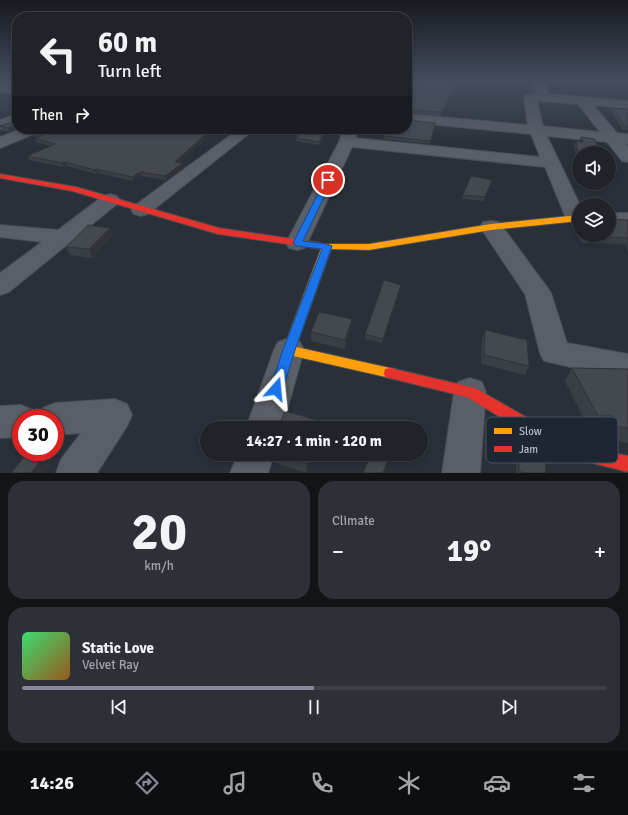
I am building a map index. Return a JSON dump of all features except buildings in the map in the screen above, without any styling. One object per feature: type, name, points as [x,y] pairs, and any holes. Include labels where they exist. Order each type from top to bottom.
[{"type":"street","points":[[531,103],[536,129],[572,206]]},
{"type":"street","points":[[584,103],[628,157]]},
{"type":"street","points":[[606,103],[628,105]]},
{"type":"street","points":[[412,118],[536,129],[628,139]]},
{"type":"street","points":[[0,125],[12,120]]},
{"type":"street","points":[[0,143],[22,134]]},
{"type":"street","points":[[141,210],[241,134]]},
{"type":"street","points":[[297,243],[348,136],[551,163]]},
{"type":"street","points":[[0,176],[73,189],[141,210],[218,231],[327,246],[369,247],[491,227],[572,219]]},
{"type":"street","points":[[0,286],[110,200]]},
{"type":"street","points":[[616,218],[628,219]]},
{"type":"street","points":[[491,227],[538,293],[555,353],[628,367]]},
{"type":"street","points":[[0,231],[62,237]]},
{"type":"street","points":[[266,421],[289,350],[327,246]]},
{"type":"street","points":[[289,350],[470,392],[512,417]]},
{"type":"street","points":[[461,473],[470,392]]},
{"type":"street","points":[[64,418],[115,415],[75,473]]},
{"type":"street","points":[[0,422],[12,421]]},
{"type":"street","points":[[250,473],[254,461]]},
{"type":"street","points":[[618,462],[628,464]]},
{"type":"traffic: slow","points":[[321,246],[369,247],[491,227],[572,219]]},
{"type":"traffic: slow","points":[[327,246],[289,350],[390,373]]},
{"type":"traffic: jam","points":[[0,176],[73,189],[218,231],[321,246]]},
{"type":"traffic: jam","points":[[390,373],[470,392],[512,417]]},
{"type":"traffic: jam","points":[[618,462],[628,464]]},
{"type":"route","points":[[276,389],[327,246],[297,243],[328,180]]}]
